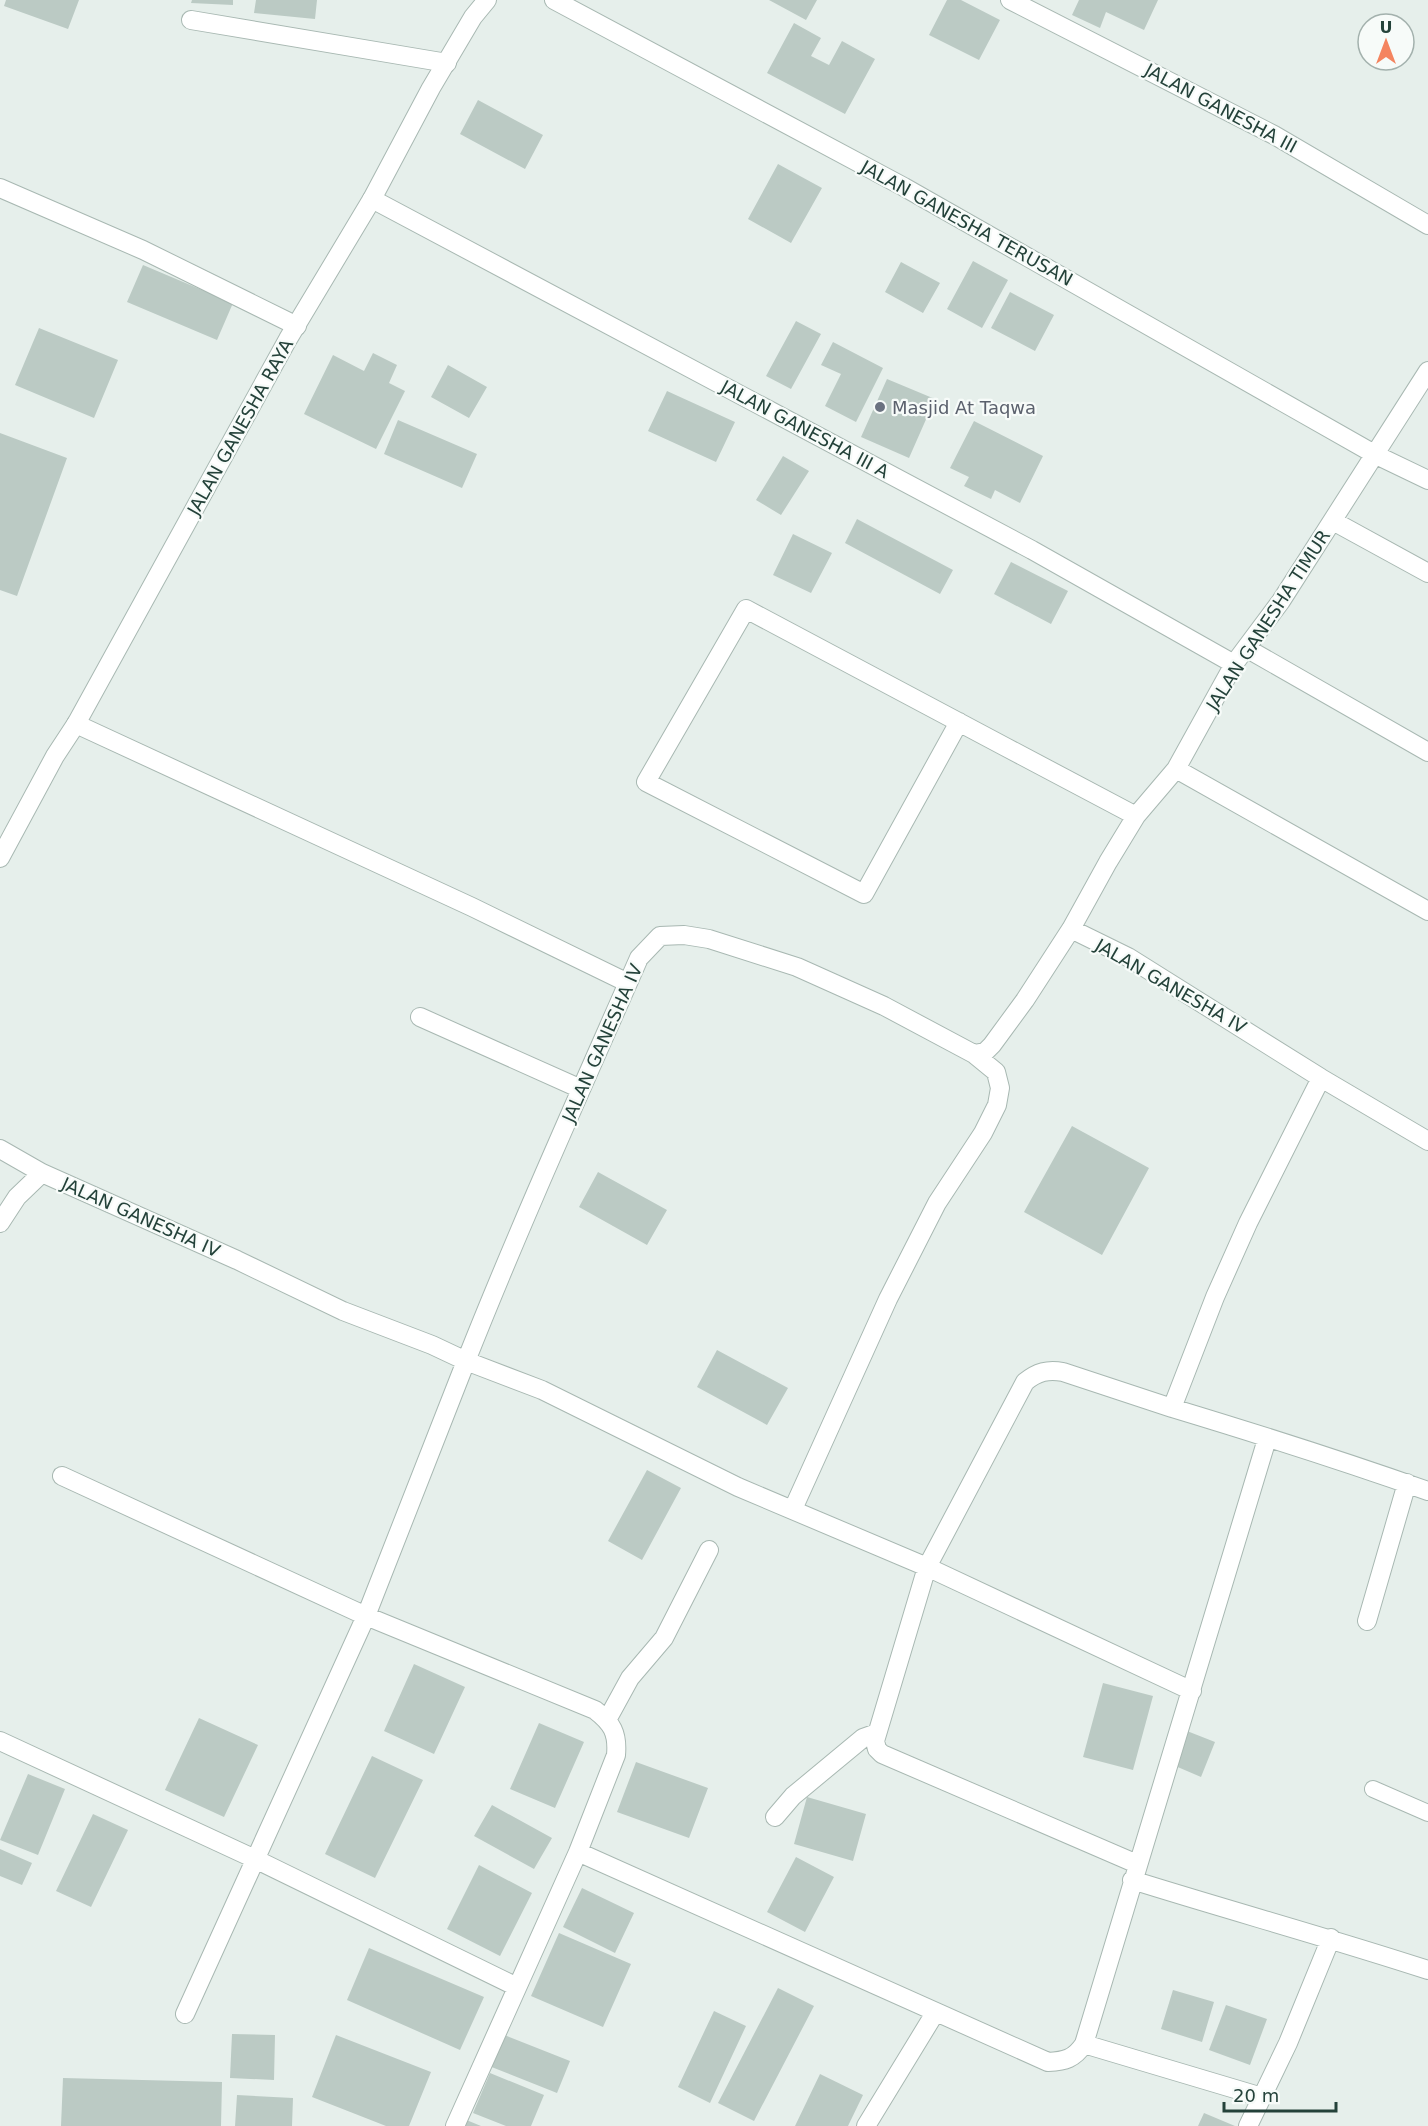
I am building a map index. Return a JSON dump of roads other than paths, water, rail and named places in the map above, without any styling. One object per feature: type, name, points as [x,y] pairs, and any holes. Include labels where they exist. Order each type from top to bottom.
[{"type":"street","name":"JALAN GANESHA RAYA","points":[[0,858],[288,339],[372,199],[473,17],[487,0]]},
{"type":"street","name":"JALAN GANESHA TERUSAN","points":[[554,0],[904,187],[1376,455],[1428,480]]},
{"type":"street","name":"JALAN GANESHA III","points":[[1010,0],[1274,135],[1428,225]]},
{"type":"street","points":[[191,20],[447,63]]},
{"type":"street","points":[[0,188],[143,250],[297,326]]},
{"type":"street","name":"JALAN GANESHA III A","points":[[372,199],[1032,550],[1234,664]]},
{"type":"street","name":"JALAN GANESHA TIMUR","points":[[1071,929],[1136,816],[1176,769],[1234,664],[1281,601],[1428,371]]},
{"type":"street","points":[[1333,521],[1428,573]]},
{"type":"street","points":[[959,722],[864,894],[646,782],[746,609],[959,722],[1136,816]]},
{"type":"street","points":[[1246,648],[1428,752]]},
{"type":"street","points":[[76,724],[461,902],[628,983]]},
{"type":"street","points":[[1176,769],[1428,911]]},
{"type":"street","points":[[974,1054],[985,1052],[992,1045],[1025,1000],[1071,929]]},
{"type":"street","name":"JALAN GANESHA IV","points":[[1071,929],[1128,957],[1321,1078],[1428,1141]]},
{"type":"street","name":"JALAN GANESHA IV","points":[[0,1149],[42,1173],[237,1260],[343,1311],[432,1345],[466,1361],[509,1254],[639,958],[660,936],[684,935],[709,939],[797,967],[884,1006],[974,1054],[996,1072],[1000,1088],[996,1105],[983,1133],[937,1203],[888,1299],[793,1509]]},
{"type":"street","points":[[420,1017],[581,1089]]},
{"type":"street","points":[[1172,1408],[1215,1297],[1248,1223],[1321,1078]]},
{"type":"street","points":[[0,1222],[16,1197],[42,1173]]},
{"type":"street","points":[[185,2014],[366,1616],[466,1361],[542,1390],[738,1486],[927,1567],[1192,1691]]},
{"type":"street","points":[[1428,1491],[1330,1456],[1267,1439],[1063,1372],[1050,1370],[1034,1374],[1025,1382],[927,1567],[877,1733],[877,1749],[882,1754],[1135,1872],[1270,1923],[1331,1938],[1428,1970]]},
{"type":"street","points":[[578,1852],[1048,2062],[1065,2061],[1076,2055],[1084,2043],[1267,1439]]},
{"type":"street","points":[[62,1476],[366,1616],[595,1710],[607,1720],[614,1731],[617,1743],[616,1755],[578,1852],[454,2126]]},
{"type":"street","points":[[1367,1621],[1407,1484]]},
{"type":"street","points":[[607,1720],[630,1678],[664,1638],[709,1550]]},
{"type":"street","points":[[775,1817],[793,1796],[863,1738],[877,1733]]},
{"type":"street","points":[[0,1741],[255,1859],[517,1987]]},
{"type":"street","points":[[1248,2126],[1288,2043],[1331,1938]]},
{"type":"street","points":[[866,2126],[935,2013]]},
{"type":"street","points":[[1084,2043],[1262,2097]]},
{"type":"lane","points":[[1373,1790],[1428,1813]]},
{"type":"place","name":"Masjid At Taqwa","points":[[880,407]]}]
